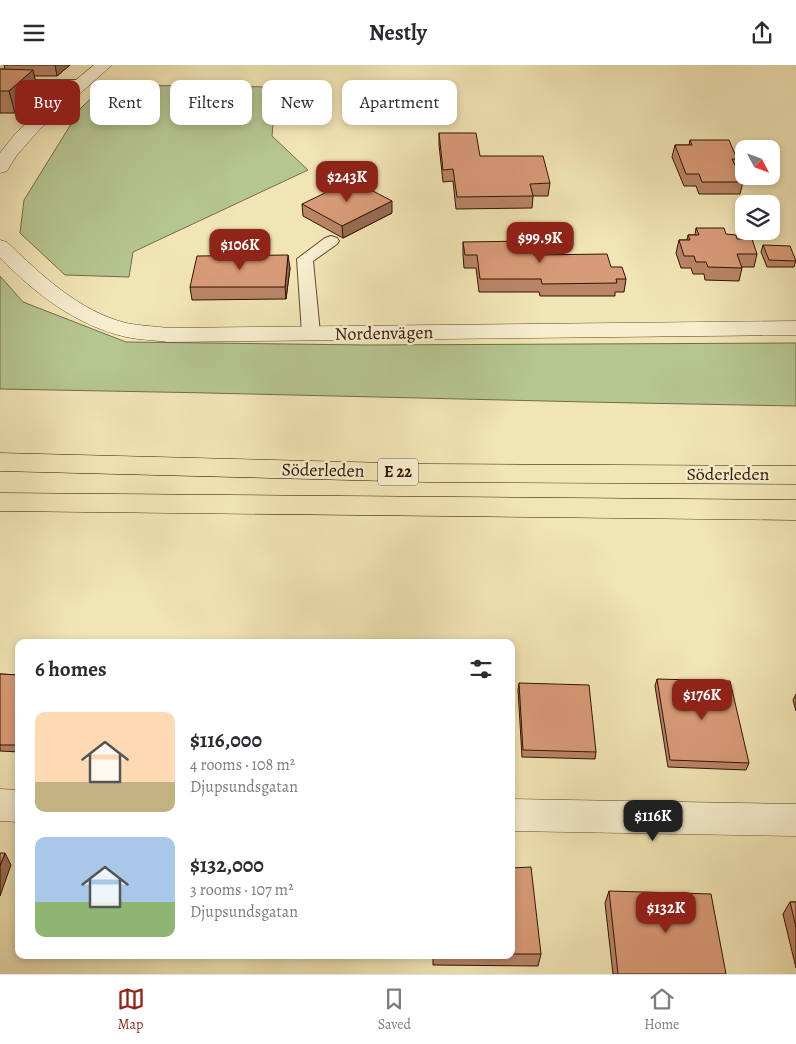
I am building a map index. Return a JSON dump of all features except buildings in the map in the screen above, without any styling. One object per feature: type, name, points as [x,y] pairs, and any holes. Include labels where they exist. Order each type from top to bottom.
[{"type":"highway","name":"Söderleden","points":[[0,462],[427,473],[796,475]]},
{"type":"highway","name":"Söderleden","points":[[0,502],[796,510]]},
{"type":"street","points":[[0,167],[10,150],[27,131],[104,65]]},
{"type":"street","name":"Nordenvägen","points":[[0,246],[43,287],[88,317],[125,330],[168,335],[796,328]]},
{"type":"street","points":[[0,805],[15,806]]},
{"type":"street","points":[[515,815],[796,820]]},
{"type":"lane","points":[[0,83],[82,85]]},
{"type":"lane","points":[[311,333],[305,259],[331,241]]},
{"type":"green space","points":[[160,86],[170,86],[170,125],[252,125],[252,87],[262,87],[262,125],[273,125],[272,136],[308,170],[133,252],[129,277],[65,275],[20,233],[24,200],[70,125],[80,125],[81,108],[90,99],[90,125],[160,125]]},
{"type":"green space","points":[[0,276],[23,302],[126,342],[367,345],[796,343],[796,406],[0,389]]}]
